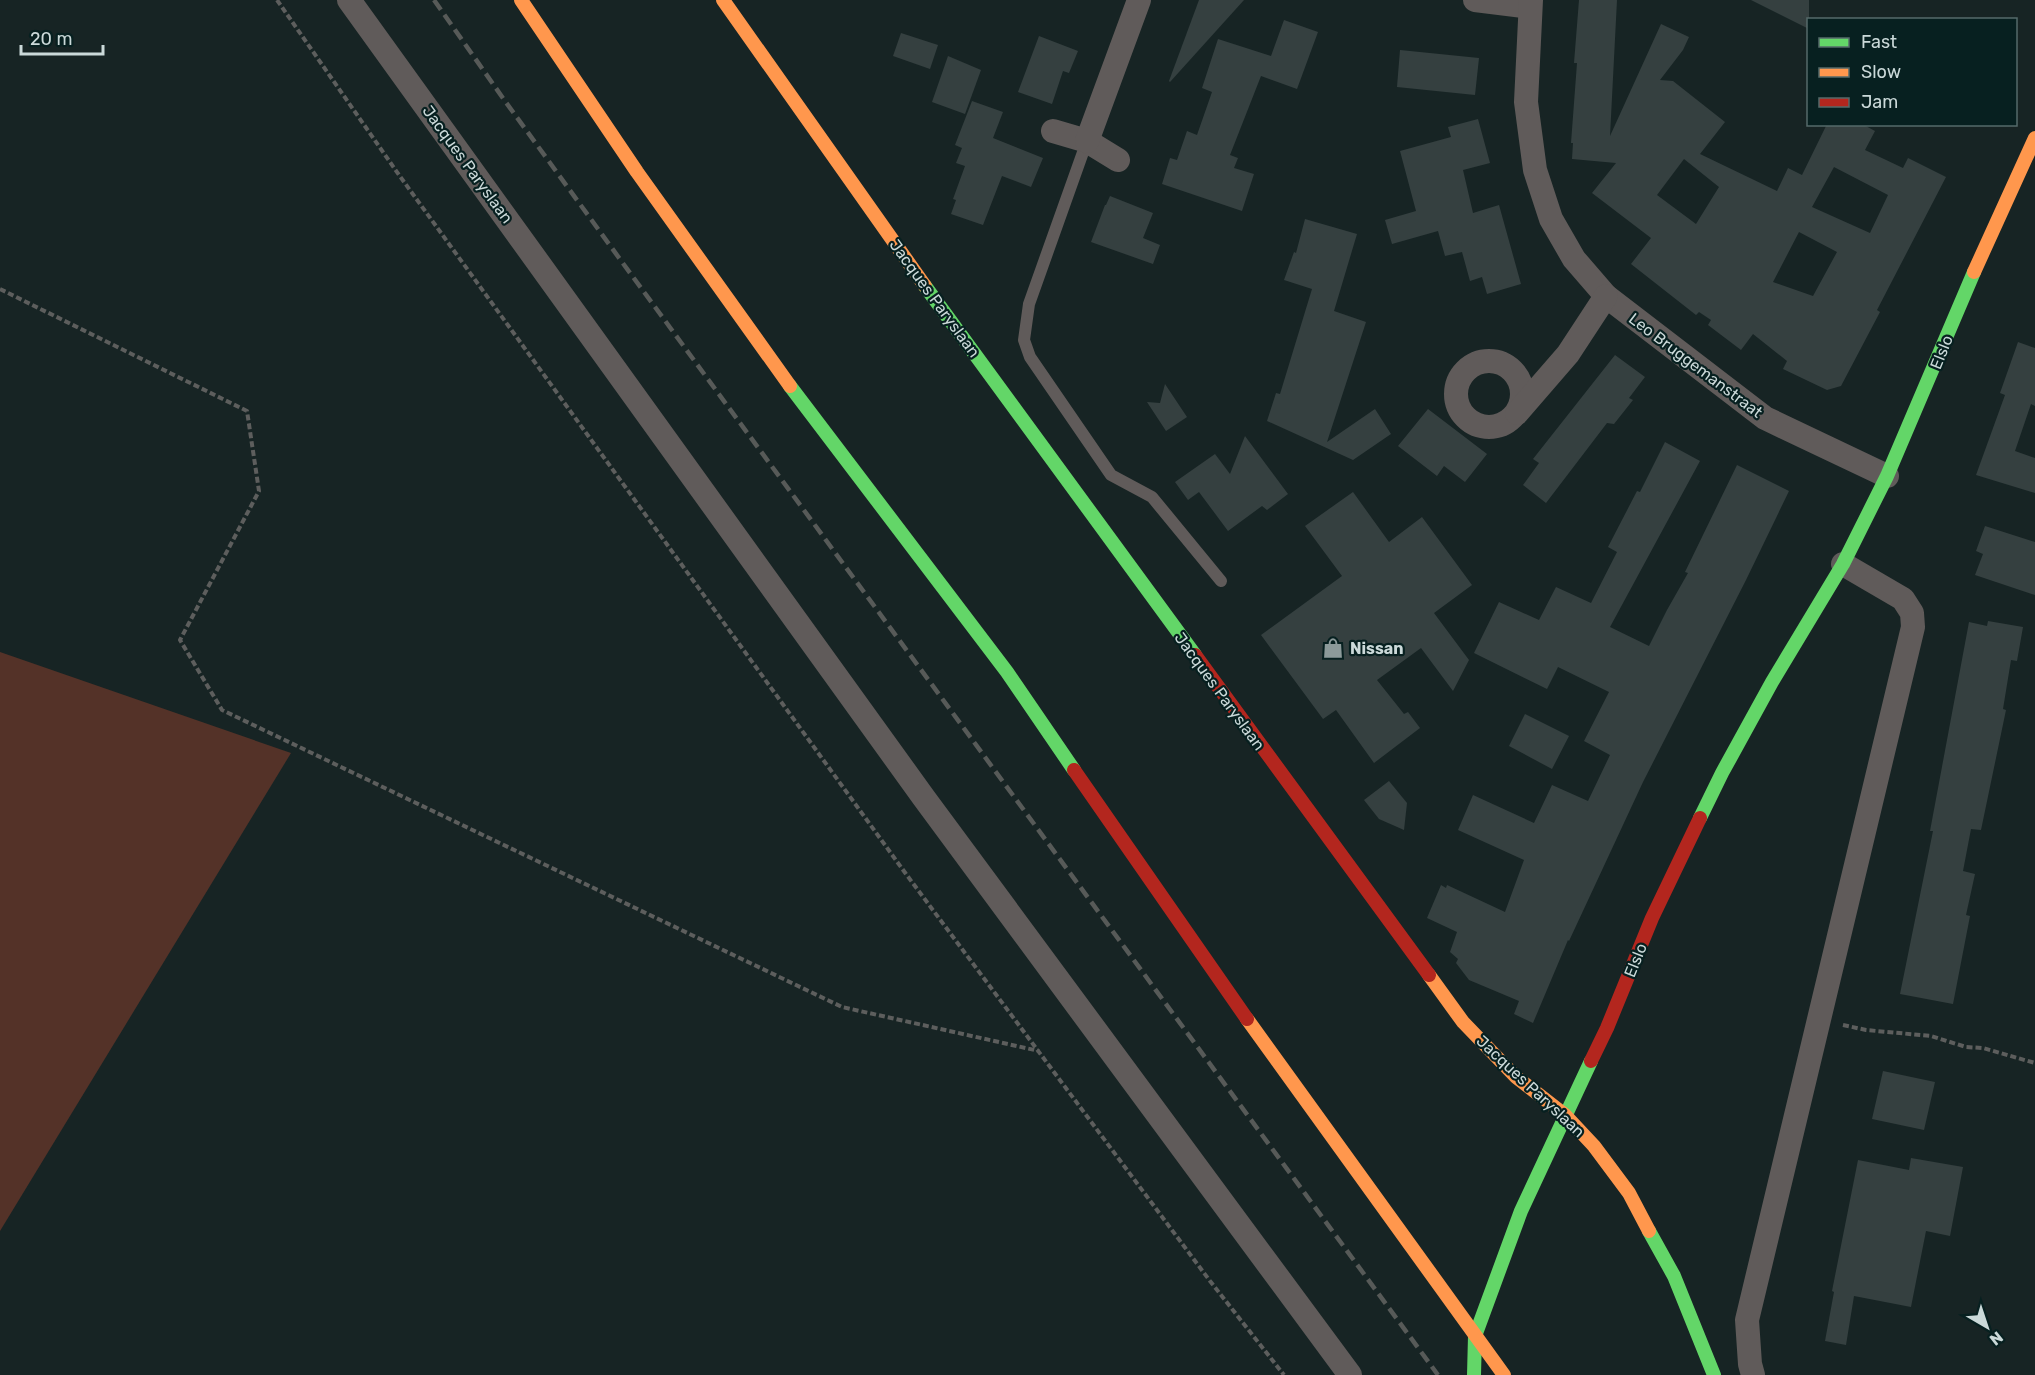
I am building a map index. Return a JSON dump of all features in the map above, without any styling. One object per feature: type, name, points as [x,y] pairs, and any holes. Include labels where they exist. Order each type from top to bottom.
[{"type":"main road","points":[[522,0],[637,172],[793,390],[1007,672],[1226,990],[1504,1375]]},
{"type":"main road","name":"Jacques Paryslaan","points":[[723,0],[797,107],[990,374],[1464,1022],[1516,1077],[1565,1115],[1594,1146],[1629,1193],[1674,1276],[1714,1375]]},
{"type":"main road","name":"Elslo","points":[[1474,1375],[1475,1336],[1521,1211],[1546,1152],[1607,1028],[1652,918],[1722,773],[1772,682],[1843,564],[1887,476],[1989,236],[2035,138]]},
{"type":"street","name":"Jacques Paryslaan","points":[[349,0],[917,788],[1350,1375]]},
{"type":"street","points":[[1087,141],[1139,0]]},
{"type":"street","points":[[1474,0],[1531,3]]},
{"type":"street","name":"Leo Bruggemanstraat","points":[[1531,3],[1526,102],[1535,170],[1551,219],[1574,259],[1606,296],[1765,418],[1887,476]]},
{"type":"street","points":[[1053,131],[1087,141],[1118,160]]},
{"type":"street","points":[[1516,414],[1568,354],[1606,296]]},
{"type":"street","points":[[1753,1375],[1750,1364],[1748,1320],[1913,627],[1912,613],[1903,599],[1843,564]]},
{"type":"lane","points":[[1087,141],[1029,304],[1024,340],[1030,357],[1111,475],[1152,497],[1221,581]]},
{"type":"path","points":[[277,0],[399,175],[798,726],[1210,1281],[1284,1375]]},
{"type":"path","points":[[0,289],[247,411],[259,491],[180,640],[222,710],[842,1007],[1040,1051]]},
{"type":"path","points":[[1818,1019],[1866,1030],[1931,1036],[1966,1047],[1983,1048],[2035,1064]]},
{"type":"shaded area","points":[[0,652],[291,753],[0,1231]]},
{"type":"building","points":[[1199,0],[1244,0],[1170,82],[1169,81]]},
{"type":"building","points":[[1579,0],[1617,0],[1610,136],[1661,24],[1689,37],[1683,50],[1660,80],[1673,81],[1725,122],[1700,154],[1777,191],[1788,168],[1802,175],[1826,126],[1866,126],[1875,131],[1865,150],[1903,168],[1908,158],[1946,177],[1877,310],[1880,312],[1841,386],[1827,390],[1783,369],[1787,361],[1753,334],[1741,350],[1708,325],[1711,320],[1699,312],[1696,315],[1631,264],[1651,238],[1592,193],[1616,163],[1572,159],[1573,143],[1571,143],[1577,63],[1574,63]],"holes":[[[1684,159],[1719,187],[1696,224],[1657,195]],[[1834,167],[1888,195],[1870,233],[1812,207]],[[1799,232],[1837,252],[1813,296],[1773,282]]]},
{"type":"building","points":[[1751,0],[1809,0],[1807,28]]},
{"type":"building","points":[[1284,20],[1318,32],[1297,89],[1261,76],[1230,155],[1238,158],[1234,168],[1254,174],[1242,211],[1162,184],[1170,158],[1177,160],[1187,131],[1197,135],[1212,92],[1202,88],[1218,39],[1271,56]]},
{"type":"building","points":[[901,33],[938,45],[930,69],[893,56]]},
{"type":"building","points":[[1039,36],[1078,51],[1069,73],[1063,71],[1052,104],[1018,92]]},
{"type":"building","points":[[1400,50],[1479,58],[1475,95],[1397,87]]},
{"type":"building","points":[[948,56],[981,70],[965,114],[932,102]]},
{"type":"building","points":[[972,101],[1003,112],[993,138],[1043,158],[1031,187],[1002,176],[983,225],[951,214],[956,200],[953,199],[965,166],[956,163],[962,148],[955,145]]},
{"type":"building","points":[[1478,119],[1490,163],[1463,170],[1473,213],[1499,205],[1521,284],[1487,294],[1482,277],[1470,281],[1462,252],[1445,256],[1438,231],[1392,244],[1385,220],[1416,211],[1400,151],[1451,137],[1448,127]]},
{"type":"building","points":[[1110,196],[1153,213],[1143,238],[1160,245],[1153,264],[1091,242]]},
{"type":"building","points":[[1305,219],[1357,234],[1334,311],[1366,322],[1327,442],[1375,409],[1391,434],[1353,460],[1267,421],[1276,393],[1280,394],[1312,289],[1284,280],[1294,252],[1296,253]]},
{"type":"building","points":[[2018,342],[2035,348],[2035,406],[2031,404],[2015,451],[2035,458],[2035,493],[1976,475],[2005,395],[2000,393]]},
{"type":"building","points":[[1615,355],[1645,377],[1629,398],[1633,400],[1614,424],[1607,423],[1546,503],[1523,485],[1539,463],[1533,459]]},
{"type":"building","points":[[1165,384],[1187,417],[1166,431],[1147,402],[1160,403]]},
{"type":"building","points":[[1428,409],[1487,454],[1465,482],[1444,466],[1437,476],[1398,446]]},
{"type":"building","points":[[1245,436],[1288,494],[1267,510],[1262,506],[1228,531],[1199,492],[1188,500],[1175,482],[1215,454],[1230,474]]},
{"type":"building","points":[[1665,442],[1700,461],[1610,627],[1649,646],[1688,573],[1685,572],[1737,465],[1789,491],[1643,782],[1568,940],[1533,1023],[1514,1014],[1519,1001],[1469,980],[1456,963],[1458,959],[1450,952],[1457,932],[1427,918],[1441,885],[1446,888],[1447,885],[1505,912],[1524,860],[1458,830],[1473,795],[1534,823],[1552,785],[1588,801],[1610,755],[1584,741],[1609,692],[1558,667],[1547,689],[1474,653],[1499,602],[1539,620],[1556,587],[1591,603],[1617,552],[1608,547],[1637,491],[1640,492]]},
{"type":"building","points":[[1353,492],[1389,542],[1422,517],[1472,585],[1434,613],[1469,660],[1453,691],[1421,648],[1377,680],[1404,714],[1408,712],[1420,728],[1374,763],[1336,710],[1323,719],[1261,635],[1342,576],[1305,526]]},
{"type":"building","points":[[1985,526],[2035,542],[2035,595],[1975,575],[1983,554],[1976,551]]},
{"type":"building","points":[[1988,621],[2023,627],[2017,661],[2011,660],[2003,709],[2006,710],[1981,830],[1971,829],[1963,871],[1975,874],[1966,915],[1970,916],[1953,1004],[1900,994],[1933,831],[1930,831],[1969,622],[1987,626]]},
{"type":"building","points":[[1525,714],[1569,736],[1552,769],[1509,746]]},
{"type":"building","points":[[1389,781],[1407,803],[1404,830],[1379,819],[1364,800]]},
{"type":"building","points":[[1883,1071],[1935,1082],[1924,1130],[1872,1119]]},
{"type":"building","points":[[1911,1158],[1963,1167],[1950,1236],[1926,1231],[1911,1307],[1854,1296],[1846,1345],[1825,1341],[1834,1292],[1832,1291],[1858,1160],[1909,1170]]},
{"type":"railway","points":[[434,0],[622,262],[1438,1375]]},
{"type":"traffic: fast","points":[[1700,818],[1772,682],[1843,564],[1887,476],[1974,272]]},
{"type":"traffic: fast","points":[[925,286],[1195,655]]},
{"type":"traffic: fast","points":[[790,386],[1007,672],[1074,770]]},
{"type":"traffic: fast","points":[[1474,1375],[1475,1336],[1521,1211],[1591,1061]]},
{"type":"traffic: fast","points":[[1649,1231],[1674,1276],[1714,1375]]},
{"type":"traffic: slow","points":[[521,0],[637,172],[790,386]]},
{"type":"traffic: slow","points":[[723,0],[925,286]]},
{"type":"traffic: slow","points":[[1974,272],[2035,138]]},
{"type":"traffic: slow","points":[[1429,975],[1463,1022],[1516,1077],[1565,1115],[1594,1146],[1629,1193],[1649,1231]]},
{"type":"traffic: slow","points":[[1247,1019],[1504,1375]]},
{"type":"traffic: jam","points":[[1195,655],[1429,975]]},
{"type":"traffic: jam","points":[[1074,770],[1247,1019]]},
{"type":"traffic: jam","points":[[1591,1061],[1652,918],[1700,818]]},
{"type":"place","name":"Nissan","points":[[1333,648]]}]
